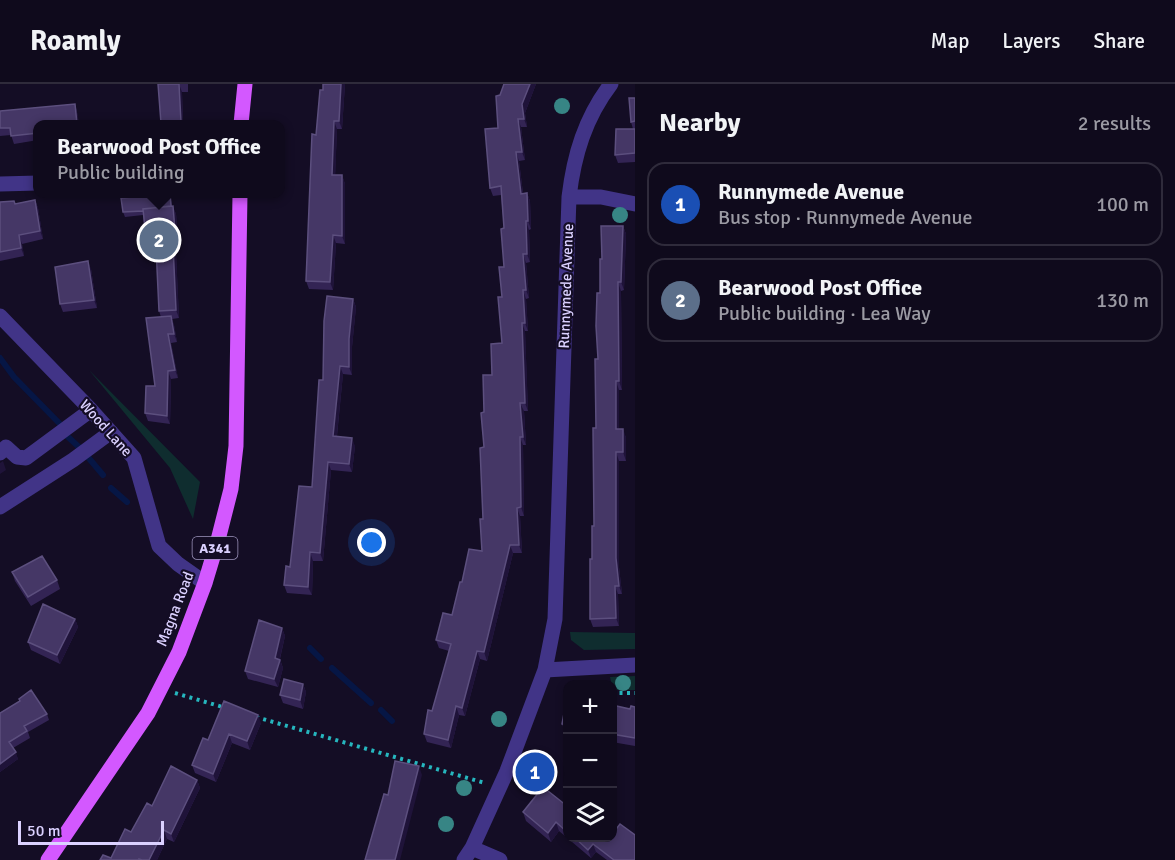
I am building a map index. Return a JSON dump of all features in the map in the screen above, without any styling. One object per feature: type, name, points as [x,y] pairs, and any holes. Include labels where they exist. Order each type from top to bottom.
[{"type":"main road","points":[[241,120],[245,84]]},
{"type":"main road","name":"Magna Road","points":[[48,860],[148,713],[179,652],[205,583],[231,489],[237,446],[240,198]]},
{"type":"street","name":"Runnymede Avenue","points":[[468,854],[500,787],[545,670],[555,619],[569,197],[578,146],[589,119],[611,84]]},
{"type":"street","points":[[0,184],[33,183]]},
{"type":"street","points":[[569,197],[601,197],[635,204]]},
{"type":"street","name":"Wood Lane","points":[[0,316],[134,458],[159,546],[178,564],[205,583]]},
{"type":"street","points":[[0,453],[6,447],[17,457],[26,458],[91,410]]},
{"type":"street","points":[[0,507],[73,460],[111,432]]},
{"type":"street","points":[[545,670],[635,665]]},
{"type":"street","points":[[468,854],[500,860]]},
{"type":"path","points":[[160,689],[228,709]]},
{"type":"path","points":[[617,693],[635,693]]},
{"type":"path","points":[[251,715],[500,787]]},
{"type":"green space","points":[[89,370],[200,482],[193,519],[170,468]]},
{"type":"green space","points":[[570,632],[635,633],[635,649],[584,650],[571,640]]},
{"type":"green space","points":[[635,676],[635,690],[617,690],[617,680],[611,680],[610,677]]},
{"type":"building","points":[[158,84],[179,84],[181,120],[161,120]]},
{"type":"building","points":[[323,84],[341,84],[339,121],[334,121],[332,175],[342,175],[342,236],[333,235],[330,282],[306,281],[312,134],[316,135],[320,90],[323,90]]},
{"type":"building","points":[[504,84],[530,84],[522,104],[524,119],[518,119],[522,152],[516,152],[521,194],[527,193],[528,221],[526,221],[527,254],[523,254],[526,290],[523,290],[525,323],[522,323],[525,403],[520,403],[523,437],[520,437],[521,507],[517,508],[519,545],[510,545],[484,652],[477,651],[462,708],[456,706],[448,740],[424,734],[428,710],[432,711],[451,644],[436,640],[443,613],[452,615],[469,549],[482,551],[480,448],[484,447],[481,413],[484,412],[483,375],[492,375],[491,344],[502,343],[498,297],[502,297],[499,267],[504,267],[501,186],[490,188],[485,129],[498,128],[496,96],[500,95]]},
{"type":"building","points":[[629,98],[635,98],[635,121],[631,122]]},
{"type":"building","points":[[75,104],[77,120],[33,120],[33,134],[11,136],[10,128],[0,128],[0,111]]},
{"type":"building","points":[[616,129],[635,129],[635,153],[615,155]]},
{"type":"building","points":[[121,198],[170,198],[171,206],[123,212]]},
{"type":"building","points":[[35,200],[40,231],[19,235],[21,248],[0,252],[0,202],[14,201],[15,204]]},
{"type":"building","points":[[173,206],[176,244],[173,245],[176,310],[159,311],[156,247],[147,248],[143,209]]},
{"type":"building","points":[[601,226],[623,226],[621,282],[618,282],[619,381],[616,381],[616,429],[623,429],[623,452],[616,452],[616,558],[619,586],[615,586],[616,618],[590,619],[590,559],[592,559],[592,526],[594,526],[593,428],[596,428],[595,359],[598,359],[596,326],[597,293],[600,293],[600,259],[602,259]]},
{"type":"building","points":[[88,261],[94,300],[60,304],[55,267]]},
{"type":"building","points":[[327,296],[353,299],[349,367],[340,366],[333,436],[352,438],[349,464],[328,462],[320,553],[310,552],[308,587],[284,585],[286,566],[290,567],[299,486],[312,487],[319,380],[323,380],[324,321]]},
{"type":"building","points":[[171,316],[174,334],[168,334],[175,370],[168,371],[167,416],[145,413],[146,386],[155,386],[146,318]]},
{"type":"building","points":[[42,556],[57,580],[28,597],[12,572]]},
{"type":"building","points":[[43,604],[75,619],[57,655],[28,642]]},
{"type":"building","points":[[259,620],[282,628],[275,658],[280,660],[274,679],[245,671]]},
{"type":"building","points":[[284,679],[303,684],[300,700],[280,695]]},
{"type":"building","points":[[31,690],[47,714],[24,726],[27,731],[9,742],[16,752],[0,764],[0,713],[20,701],[19,699]]},
{"type":"building","points":[[224,701],[258,715],[247,741],[229,734],[213,774],[192,765],[203,738],[208,740]]},
{"type":"building","points":[[617,706],[630,709],[631,706],[635,707],[635,738],[617,735]]},
{"type":"building","points":[[395,761],[419,766],[395,860],[365,860],[384,794],[388,795]]},
{"type":"building","points":[[171,766],[197,780],[171,834],[164,830],[149,860],[100,860],[103,855],[111,858],[125,829],[131,832],[147,803],[152,806]]},
{"type":"building","points":[[543,787],[563,803],[563,828],[556,822],[548,833],[523,812]]},
{"type":"building","points":[[620,824],[635,835],[635,860],[614,860],[593,844],[588,850],[579,842],[617,842],[617,828]]},
{"type":"waterway","points":[[0,358],[14,377],[60,424]]},
{"type":"waterway","points":[[65,434],[82,450]]},
{"type":"waterway","points":[[87,456],[103,475]]},
{"type":"waterway","points":[[111,488],[127,502]]},
{"type":"waterway","points":[[310,648],[321,659]]},
{"type":"waterway","points":[[332,668],[371,703]]},
{"type":"waterway","points":[[381,710],[392,721]]},
{"type":"place","name":"Bearwood Post Office","points":[[159,240]]},
{"type":"place","name":"Runnymede Avenue","points":[[535,772]]}]
